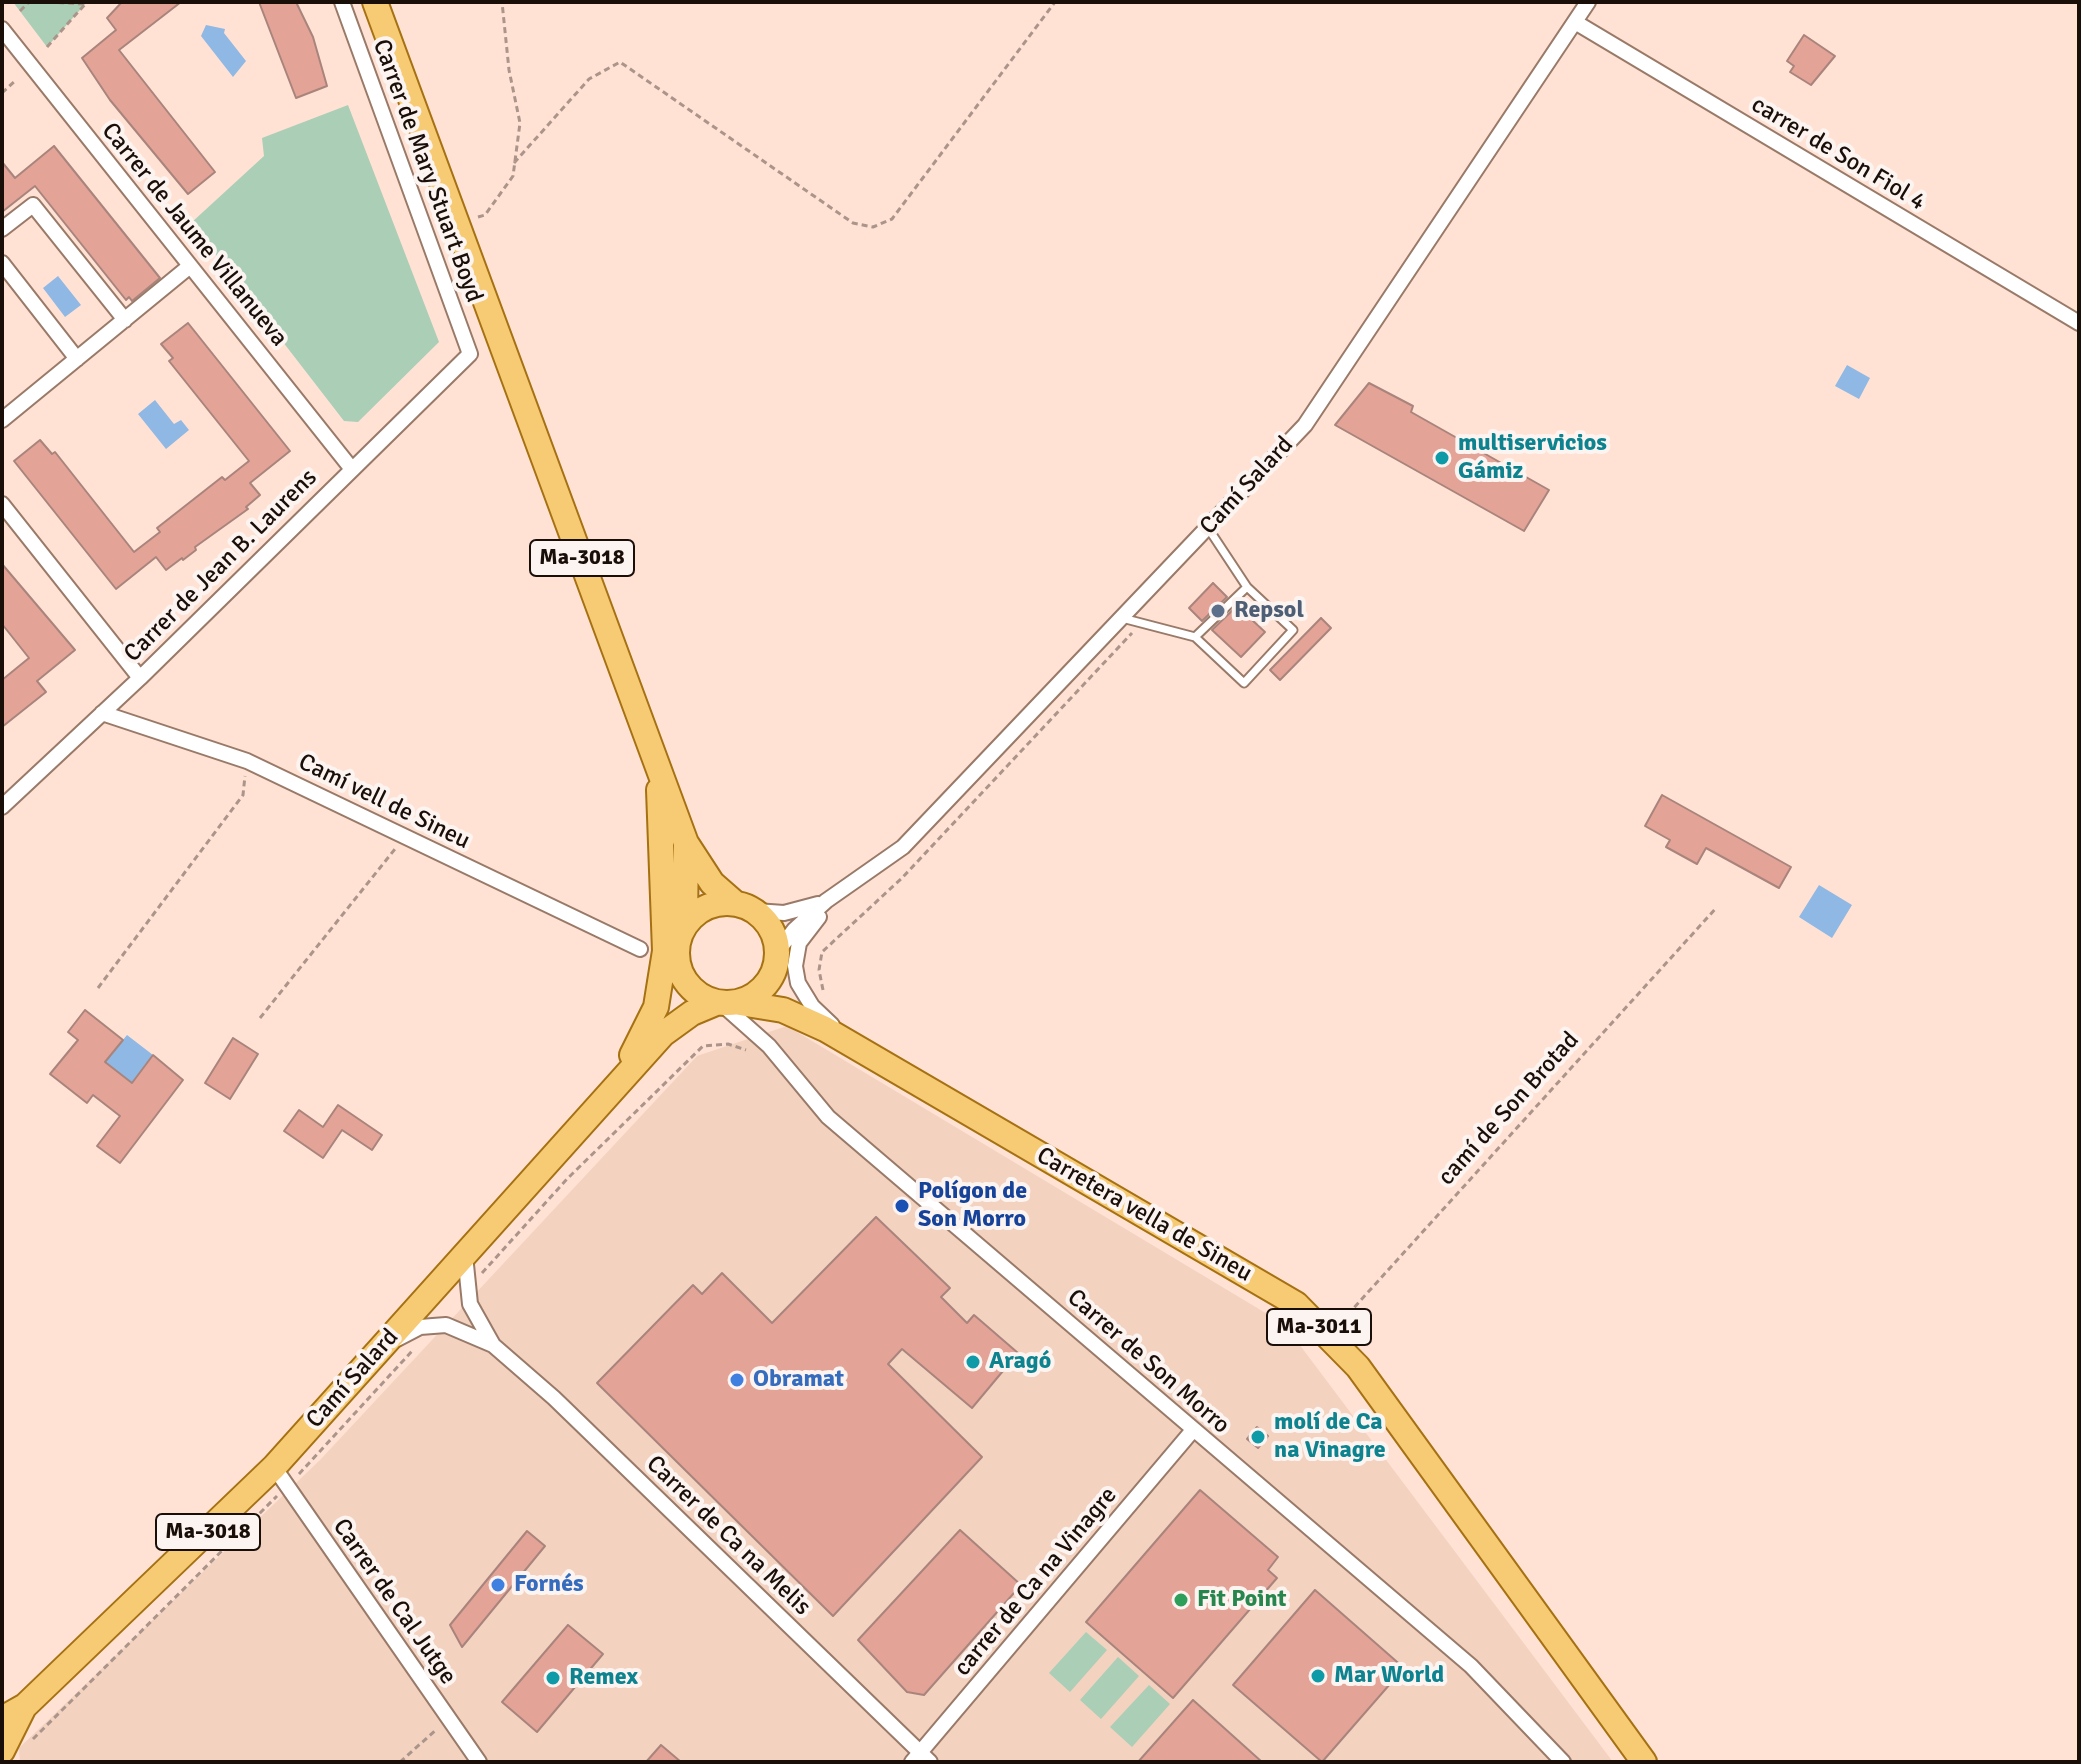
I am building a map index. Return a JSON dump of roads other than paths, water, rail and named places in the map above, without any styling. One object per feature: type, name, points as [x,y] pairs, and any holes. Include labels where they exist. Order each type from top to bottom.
[{"type":"main road","name":"Ma-3018","points":[[375,2],[686,843],[712,883],[769,925],[776,957],[763,987],[727,1004]]},
{"type":"main road","points":[[611,1093],[656,1007],[662,981],[665,912],[658,764]]},
{"type":"main road","name":"Ma-3018","points":[[681,976],[676,952],[685,924],[686,843]]},
{"type":"main road","points":[[685,924],[703,908],[746,907]]},
{"type":"main road","name":"Carretera vella de Sineu","points":[[776,957],[781,981],[794,1001],[825,1029]]},
{"type":"main road","points":[[681,976],[696,994],[727,1004]]},
{"type":"main road","name":"Camí Salard","points":[[663,1034],[681,976]]},
{"type":"main road","name":"Camí Salard","points":[[2,1719],[25,1706],[274,1467],[663,1034],[692,1013],[727,1004]]},
{"type":"main road","name":"Carretera vella de Sineu","points":[[727,1004],[783,1010],[825,1029],[1296,1304],[1358,1367],[1644,1762]]},
{"type":"main road","name":"Camí Salard","points":[[2,1751],[25,1706]]},
{"type":"street","name":"Carrer de Mary Stuart Boyd","points":[[342,2],[470,354]]},
{"type":"street","name":"Camí Salard","points":[[776,957],[794,930],[826,901],[903,847],[1305,425],[1588,2]]},
{"type":"street","name":"carrer de Son Fiol 4","points":[[1575,22],[2079,323]]},
{"type":"street","name":"Carrer de Jaume Villanueva","points":[[2,29],[351,468]]},
{"type":"street","points":[[2,229],[33,205],[125,320]]},
{"type":"street","points":[[2,263],[77,359]]},
{"type":"street","points":[[2,420],[190,266]]},
{"type":"street","name":"Carrer de Jean B. Laurens","points":[[2,807],[140,678],[470,354]]},
{"type":"street","points":[[2,504],[140,678]]},
{"type":"street","name":"Camí vell de Sineu","points":[[102,713],[247,761],[640,949]]},
{"type":"street","points":[[846,887],[799,943],[795,966],[798,983],[812,1006],[855,1047]]},
{"type":"street","name":"Camí Salard","points":[[746,907],[797,911],[826,901]]},
{"type":"street","name":"Carrer de Son Morro","points":[[727,1004],[779,1058],[828,1117],[1471,1666],[1563,1762]]},
{"type":"street","name":"Carrer de Ca na Melis","points":[[465,1253],[470,1304],[493,1345]]},
{"type":"street","name":"Carrer de Ca na Melis","points":[[381,1347],[420,1327],[446,1325],[493,1345],[554,1398],[920,1759]]},
{"type":"street","name":"carrer de Ca na Vinagre","points":[[920,1759],[1193,1430]]},
{"type":"street","name":"Carrer de Cal Jutge","points":[[274,1467],[479,1762]]},
{"type":"lane","points":[[1122,618],[1195,637],[1244,683],[1293,630],[1247,587],[1208,528]]},
{"type":"lane","points":[[1195,637],[1247,587]]},
{"type":"water","points":[[206,25],[225,29],[224,33],[246,61],[233,77],[201,36]]},
{"type":"water","points":[[58,276],[81,305],[65,317],[43,288]]},
{"type":"water","points":[[1847,365],[1870,378],[1859,399],[1835,386]]},
{"type":"water","points":[[155,400],[174,424],[181,420],[189,430],[166,449],[138,414]]},
{"type":"water","points":[[1819,885],[1852,905],[1832,938],[1799,917]]},
{"type":"water","points":[[127,1035],[153,1055],[132,1083],[105,1062]]},
{"type":"place","name":"multiservicios Gámiz","points":[[1442,458]]},
{"type":"place","name":"Repsol","points":[[1218,611]]},
{"type":"place","name":"Polígon de Son Morro","points":[[902,1206]]},
{"type":"place","name":"Aragó","points":[[973,1362]]},
{"type":"place","name":"Obramat","points":[[737,1380]]},
{"type":"place","name":"molí de Ca na Vinagre","points":[[1258,1437]]},
{"type":"place","name":"Fornés","points":[[498,1585]]},
{"type":"place","name":"Fit Point","points":[[1181,1600]]},
{"type":"place","name":"Mar World","points":[[1318,1676]]},
{"type":"place","name":"Remex","points":[[553,1678]]}]
